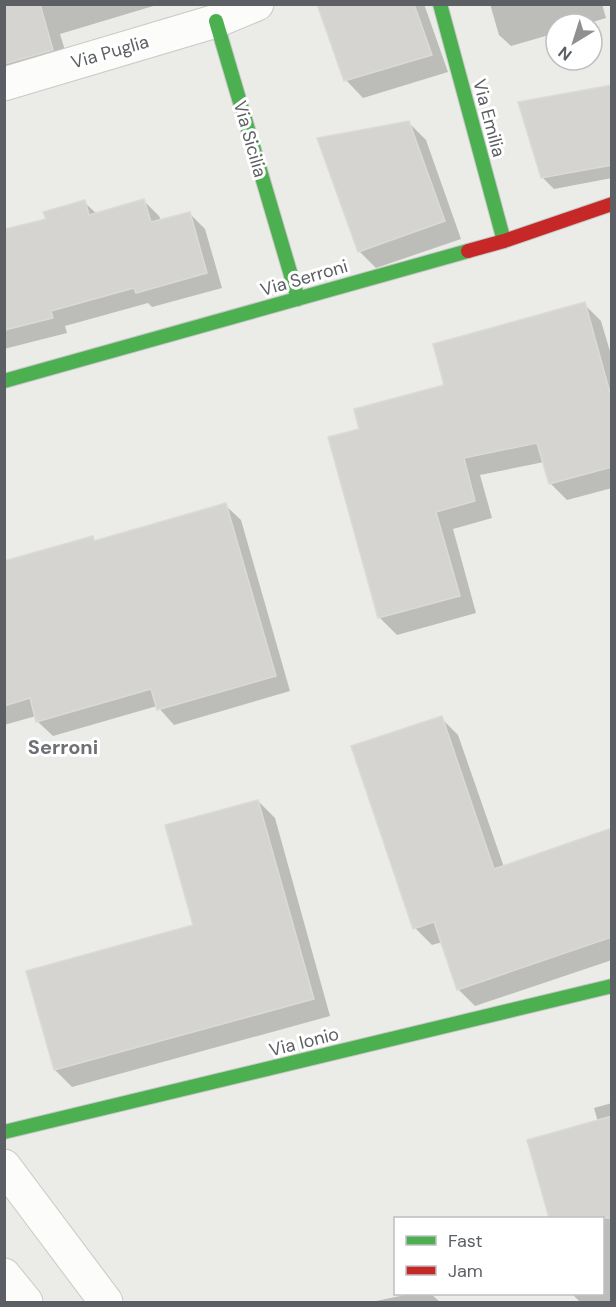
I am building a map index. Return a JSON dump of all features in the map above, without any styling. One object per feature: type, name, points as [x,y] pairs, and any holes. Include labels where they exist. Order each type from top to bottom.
[{"type":"street","points":[[216,21],[257,4]]},
{"type":"street","name":"Via Emilia","points":[[440,4],[504,241]]},
{"type":"street","name":"Via Puglia","points":[[4,84],[216,21]]},
{"type":"street","name":"Via Sicilia","points":[[216,21],[297,299]]},
{"type":"street","name":"Via Serroni","points":[[4,381],[504,241],[612,204]]},
{"type":"street","name":"Via Ionio","points":[[4,1132],[612,986]]},
{"type":"street","points":[[4,1166],[106,1302]]},
{"type":"street","points":[[4,1275],[26,1302]]},
{"type":"building","points":[[4,4],[40,4],[53,50],[4,64]]},
{"type":"building","points":[[317,4],[414,4],[432,55],[344,81]]},
{"type":"building","points":[[612,85],[612,165],[541,178],[518,102]]},
{"type":"building","points":[[409,121],[445,221],[358,252],[317,138]]},
{"type":"building","points":[[144,199],[151,222],[190,212],[207,273],[136,293],[134,288],[51,311],[53,318],[5,330],[5,229],[46,219],[43,212],[85,200],[89,215]]},
{"type":"building","points":[[585,302],[612,400],[612,467],[549,484],[537,443],[464,458],[475,501],[436,512],[460,596],[378,618],[328,437],[359,429],[354,409],[444,385],[433,344]]},
{"type":"building","points":[[226,503],[276,676],[157,710],[151,689],[36,722],[30,698],[4,706],[4,561],[93,536],[94,541]]},
{"type":"building","points":[[442,716],[494,869],[612,828],[612,937],[457,990],[434,922],[413,929],[351,746]]},
{"type":"building","points":[[258,800],[314,999],[54,1070],[26,971],[193,925],[165,825]]},
{"type":"building","points":[[612,1116],[612,1218],[549,1217],[527,1140]]},
{"type":"traffic: fast","points":[[440,4],[504,241]]},
{"type":"traffic: fast","points":[[216,21],[298,299]]},
{"type":"traffic: fast","points":[[4,381],[468,251]]},
{"type":"traffic: fast","points":[[4,1132],[612,986]]},
{"type":"traffic: jam","points":[[468,251],[612,204]]},
{"type":"district","name":"Serroni","points":[[63,747]]}]
